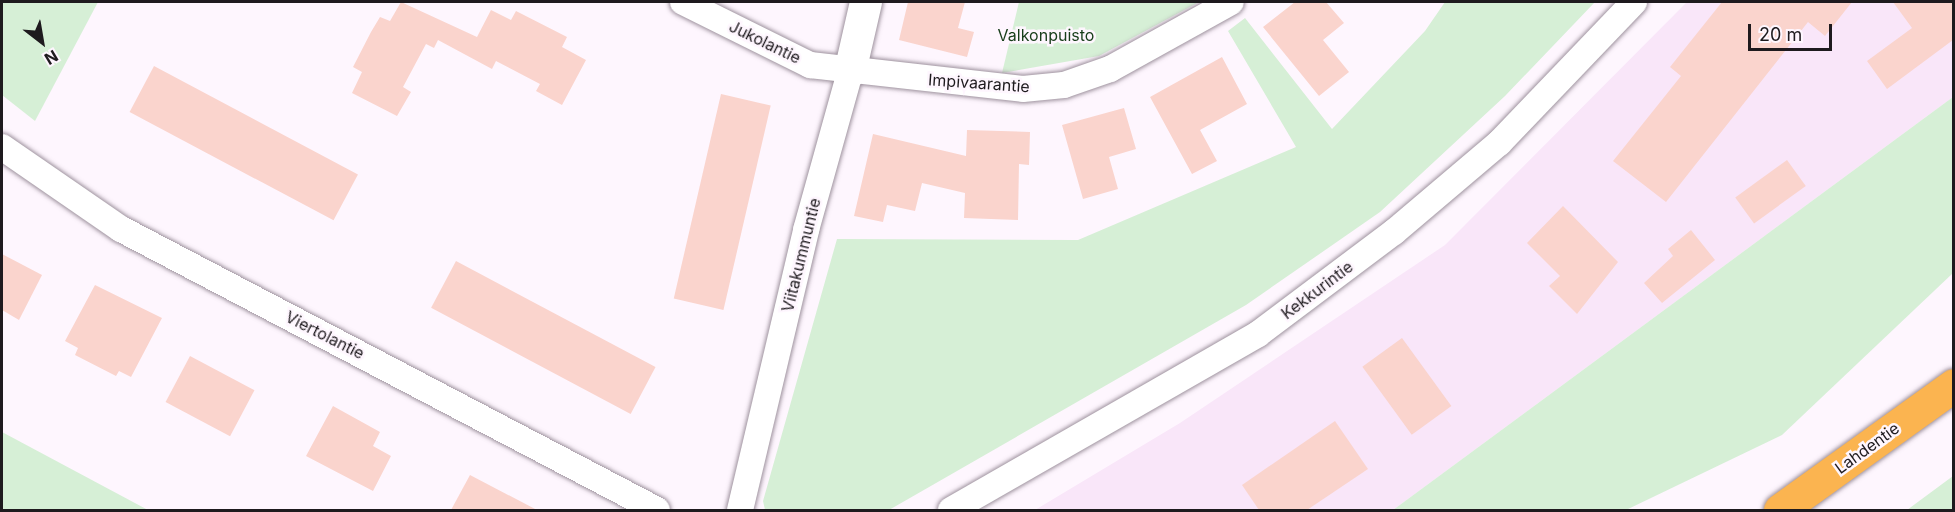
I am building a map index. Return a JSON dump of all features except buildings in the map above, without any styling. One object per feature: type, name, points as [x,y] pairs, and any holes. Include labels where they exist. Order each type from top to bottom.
[{"type":"highway","name":"Lahdentie","points":[[1780,510],[1953,385]]},
{"type":"street","name":"Jukolantie","points":[[683,2],[810,64],[850,72]]},
{"type":"street","name":"Viitakummuntie","points":[[740,510],[806,230],[850,72],[866,2]]},
{"type":"street","name":"Impivaarantie","points":[[850,72],[1023,89],[1064,85],[1150,51],[1232,2]]},
{"type":"street","name":"Kekkurintie","points":[[951,510],[1126,415],[1276,321],[1394,232],[1499,143],[1634,2]]},
{"type":"street","name":"Viertolantie","points":[[2,147],[121,229],[657,510]]},
{"type":"shaded area","points":[[1687,2],[1953,2],[1953,97],[1393,510],[1035,510],[1180,423],[1445,245]]},
{"type":"green space","points":[[2,2],[98,2],[35,121],[2,95]]},
{"type":"green space","name":"Valkonpuisto","points":[[1019,2],[1199,2],[1099,56],[1002,73]]},
{"type":"green space","points":[[1445,2],[1595,2],[1505,96],[1380,212],[1246,305],[889,510],[765,510],[763,501],[837,239],[1078,240],[1296,147],[1228,31],[1245,18],[1332,129],[1425,31]]},
{"type":"green space","points":[[1953,97],[1953,273],[1782,435],[1626,510],[1393,510]]},
{"type":"green space","points":[[2,432],[148,510],[2,510]]},
{"type":"green space","points":[[1953,476],[1953,510],[1907,510]]}]
